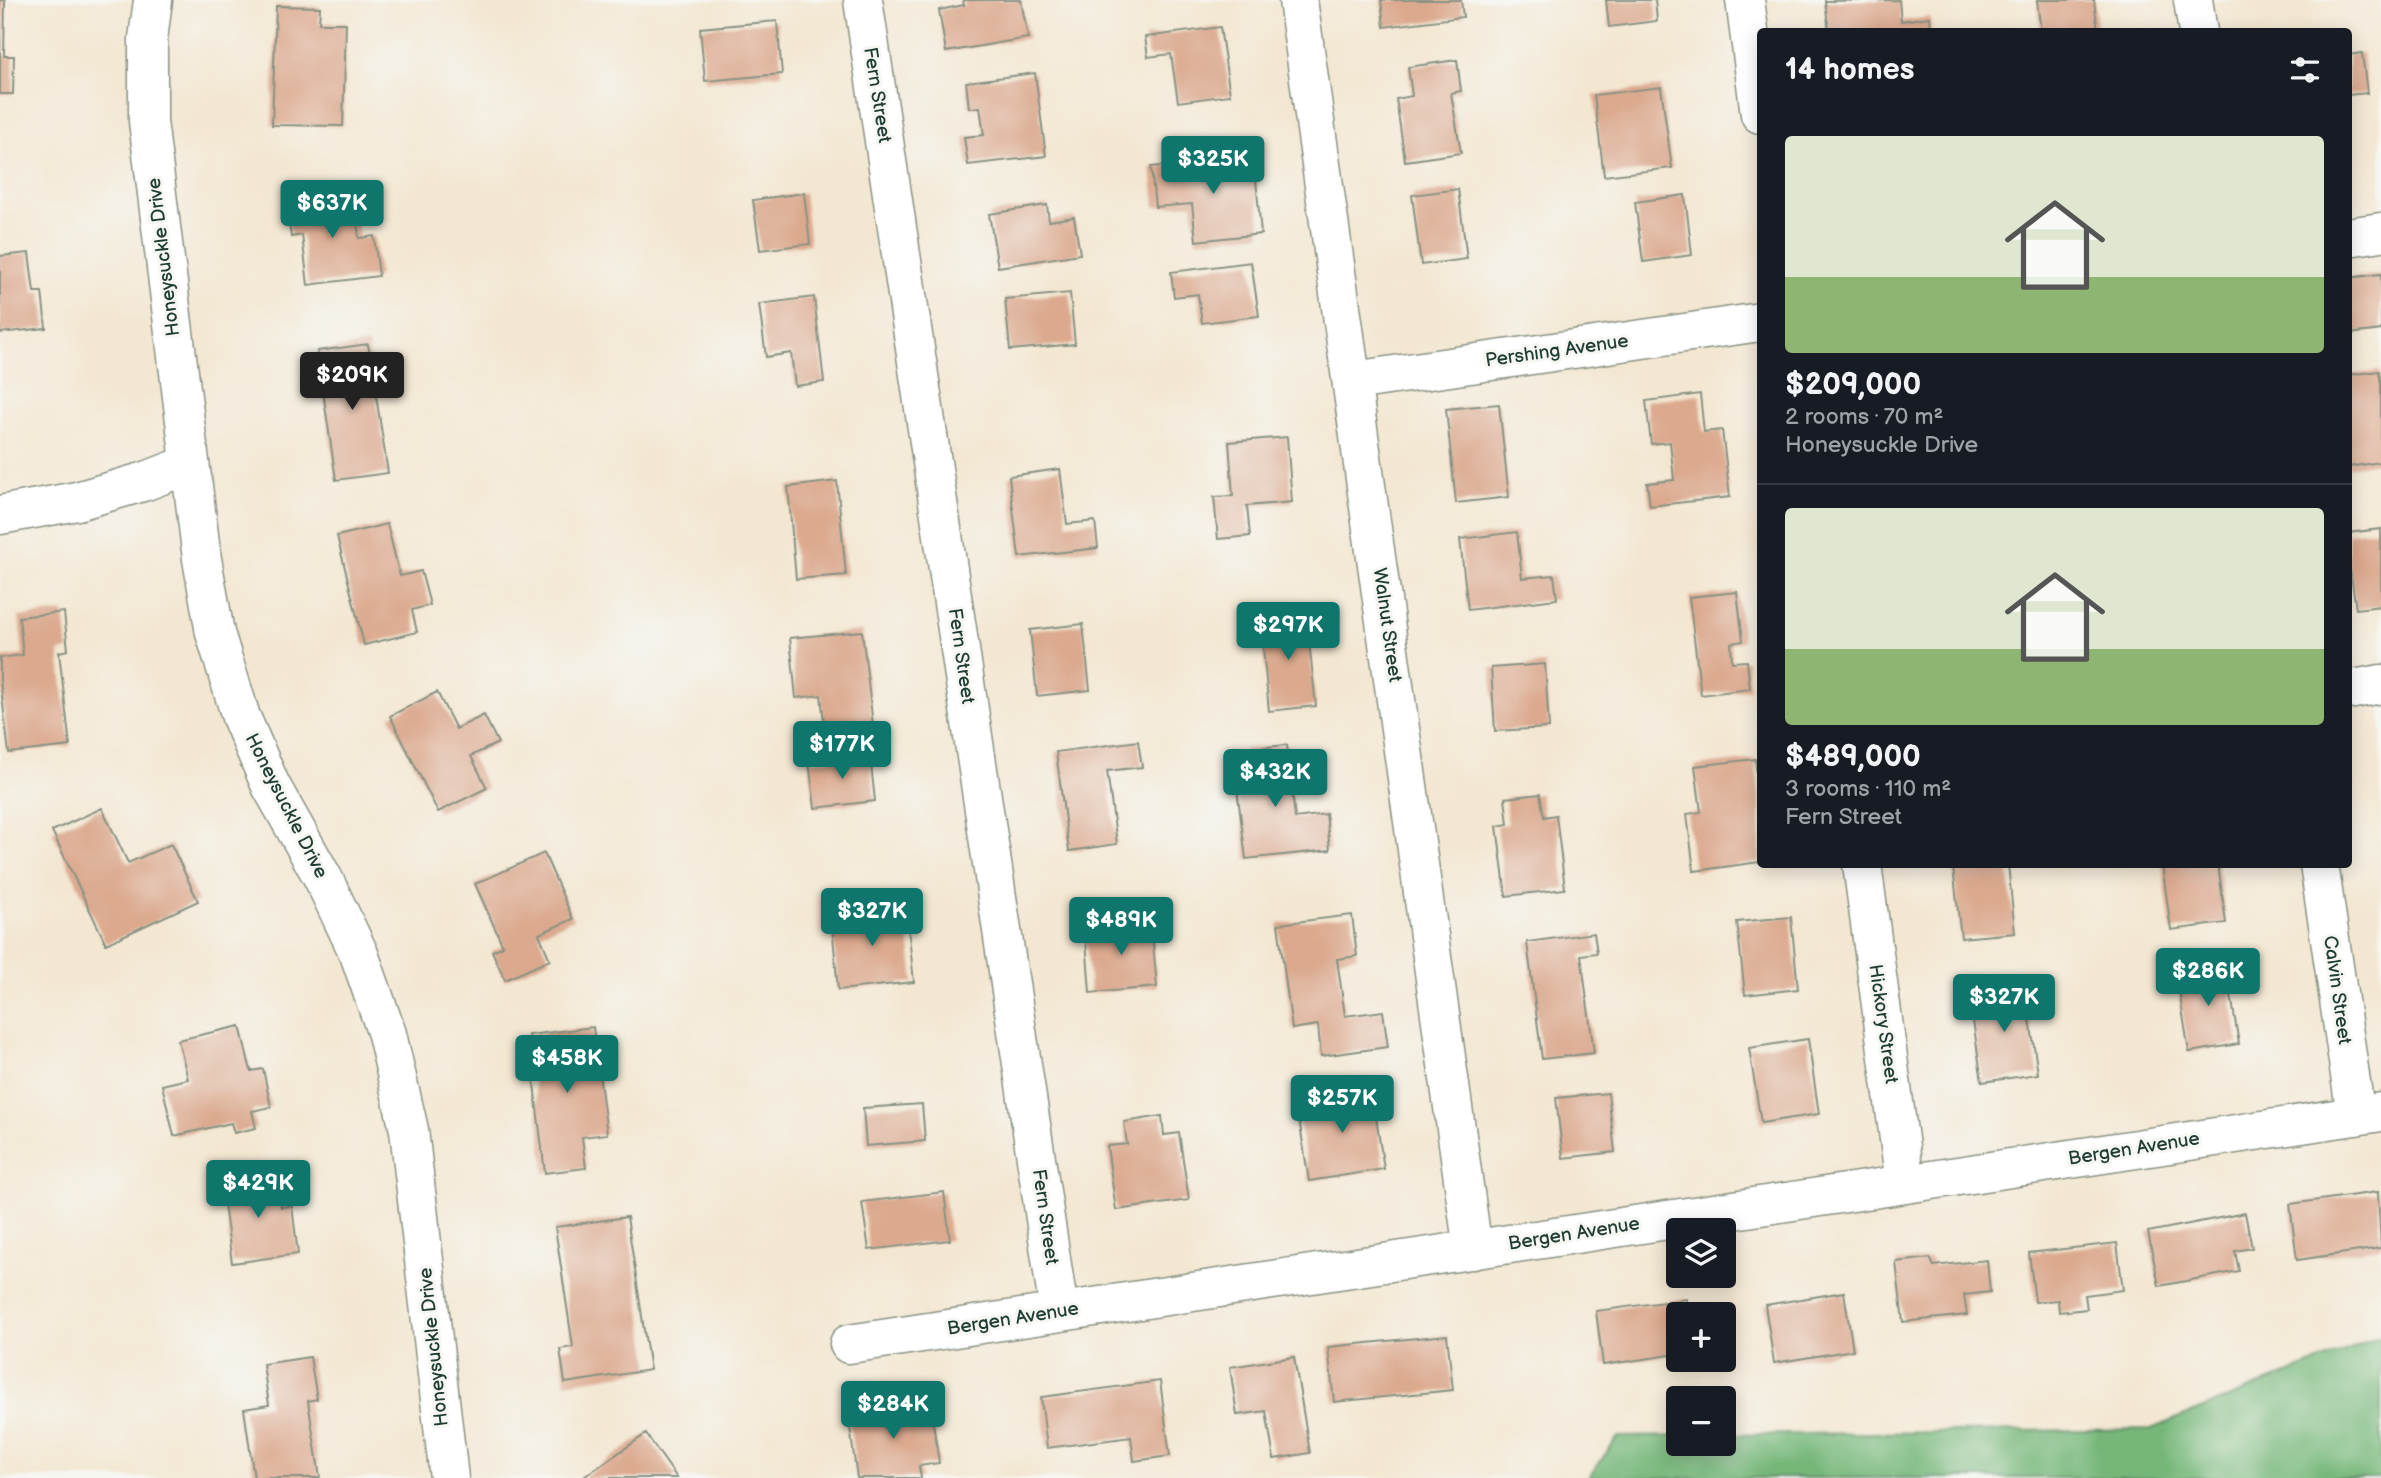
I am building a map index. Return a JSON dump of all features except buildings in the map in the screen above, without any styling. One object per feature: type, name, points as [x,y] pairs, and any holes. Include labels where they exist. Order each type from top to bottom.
[{"type":"street","name":"Honeysuckle Drive","points":[[153,0],[148,39],[148,121],[202,559],[215,632],[241,717],[271,786],[323,878],[359,954],[387,1034],[409,1130],[449,1478]]},
{"type":"street","name":"Fern Street","points":[[863,0],[1059,1312]]},
{"type":"street","name":"Walnut Street","points":[[1298,0],[1473,1250]]},
{"type":"street","points":[[1745,0],[1757,91]]},
{"type":"street","points":[[2193,0],[2197,28]]},
{"type":"street","points":[[2352,236],[2381,232]]},
{"type":"street","name":"Pershing Avenue","points":[[1353,381],[1757,322]]},
{"type":"street","points":[[0,514],[76,501],[146,481],[190,464]]},
{"type":"street","points":[[2352,689],[2381,684]]},
{"type":"street","name":"Hickory Street","points":[[1863,868],[1905,1184]]},
{"type":"street","name":"Calvin Street","points":[[2320,868],[2368,1114]]},
{"type":"street","name":"Bergen Avenue","points":[[849,1344],[2368,1114]]},
{"type":"green space","points":[[2381,1336],[2381,1478],[1588,1478],[1618,1437],[1666,1436],[1666,1456],[1736,1456],[1736,1435],[2151,1429]]}]
